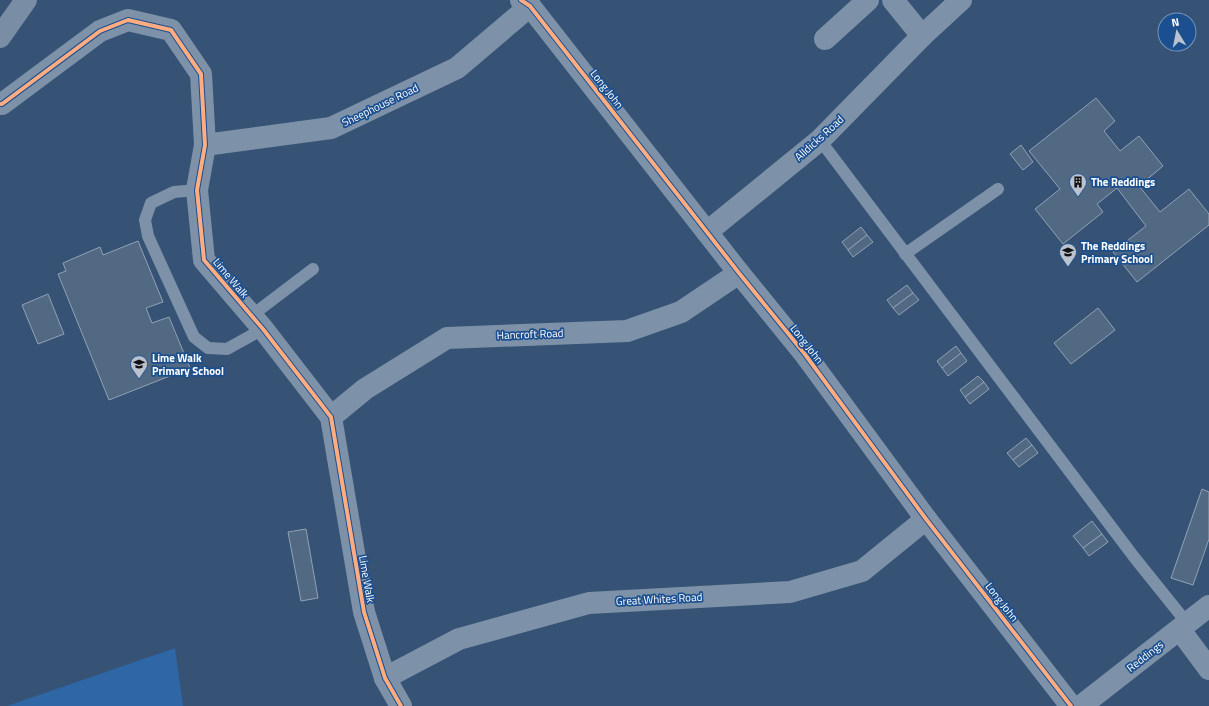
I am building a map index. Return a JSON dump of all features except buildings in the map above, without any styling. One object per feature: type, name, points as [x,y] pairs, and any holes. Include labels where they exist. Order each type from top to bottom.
[{"type":"street","points":[[0,37],[26,0]]},
{"type":"street","points":[[825,39],[868,0]]},
{"type":"street","points":[[893,0],[922,36]]},
{"type":"street","name":"Alldicks Road","points":[[706,232],[820,140],[922,36],[961,0]]},
{"type":"street","name":"Sheephouse Road","points":[[205,145],[331,128],[457,68],[525,3]]},
{"type":"street","name":"Long John","points":[[525,3],[706,232],[804,353],[926,519],[1071,706]]},
{"type":"street","name":"Lime Walk","points":[[0,104],[100,31],[128,20],[171,30],[201,74],[205,145],[197,190],[204,260],[257,323],[331,417],[364,612],[385,678],[401,706]]},
{"type":"street","name":"Hancroft Road","points":[[331,417],[365,389],[446,338],[627,330],[681,312],[739,273]]},
{"type":"street","name":"Great Whites Road","points":[[385,678],[459,639],[588,603],[790,592],[862,571],[926,519]]},
{"type":"street","name":"Reddings","points":[[1081,706],[1209,606]]},
{"type":"street","points":[[1184,626],[1209,669]]},
{"type":"lane","points":[[820,140],[1134,557],[1184,626]]},
{"type":"lane","points":[[197,190],[174,192],[151,203],[145,220],[148,236],[194,337],[208,348],[227,349],[257,323],[313,269]]},
{"type":"lane","points":[[905,254],[998,190]]},
{"type":"shaded area","points":[[175,648],[183,706],[7,706]]},
{"type":"cycle path","points":[[521,0],[530,6],[739,273],[804,353],[926,519],[1071,706]]},
{"type":"cycle path","points":[[0,104],[100,31],[128,20],[171,30],[201,74],[205,145],[197,190],[204,260],[263,329],[331,417],[364,612],[385,678],[401,706]]},
{"type":"place","name":"The Reddings","points":[[1078,197]]},
{"type":"place","name":"The Reddings Primary School","points":[[1068,267]]},
{"type":"place","name":"Lime Walk Primary School","points":[[139,379]]}]
